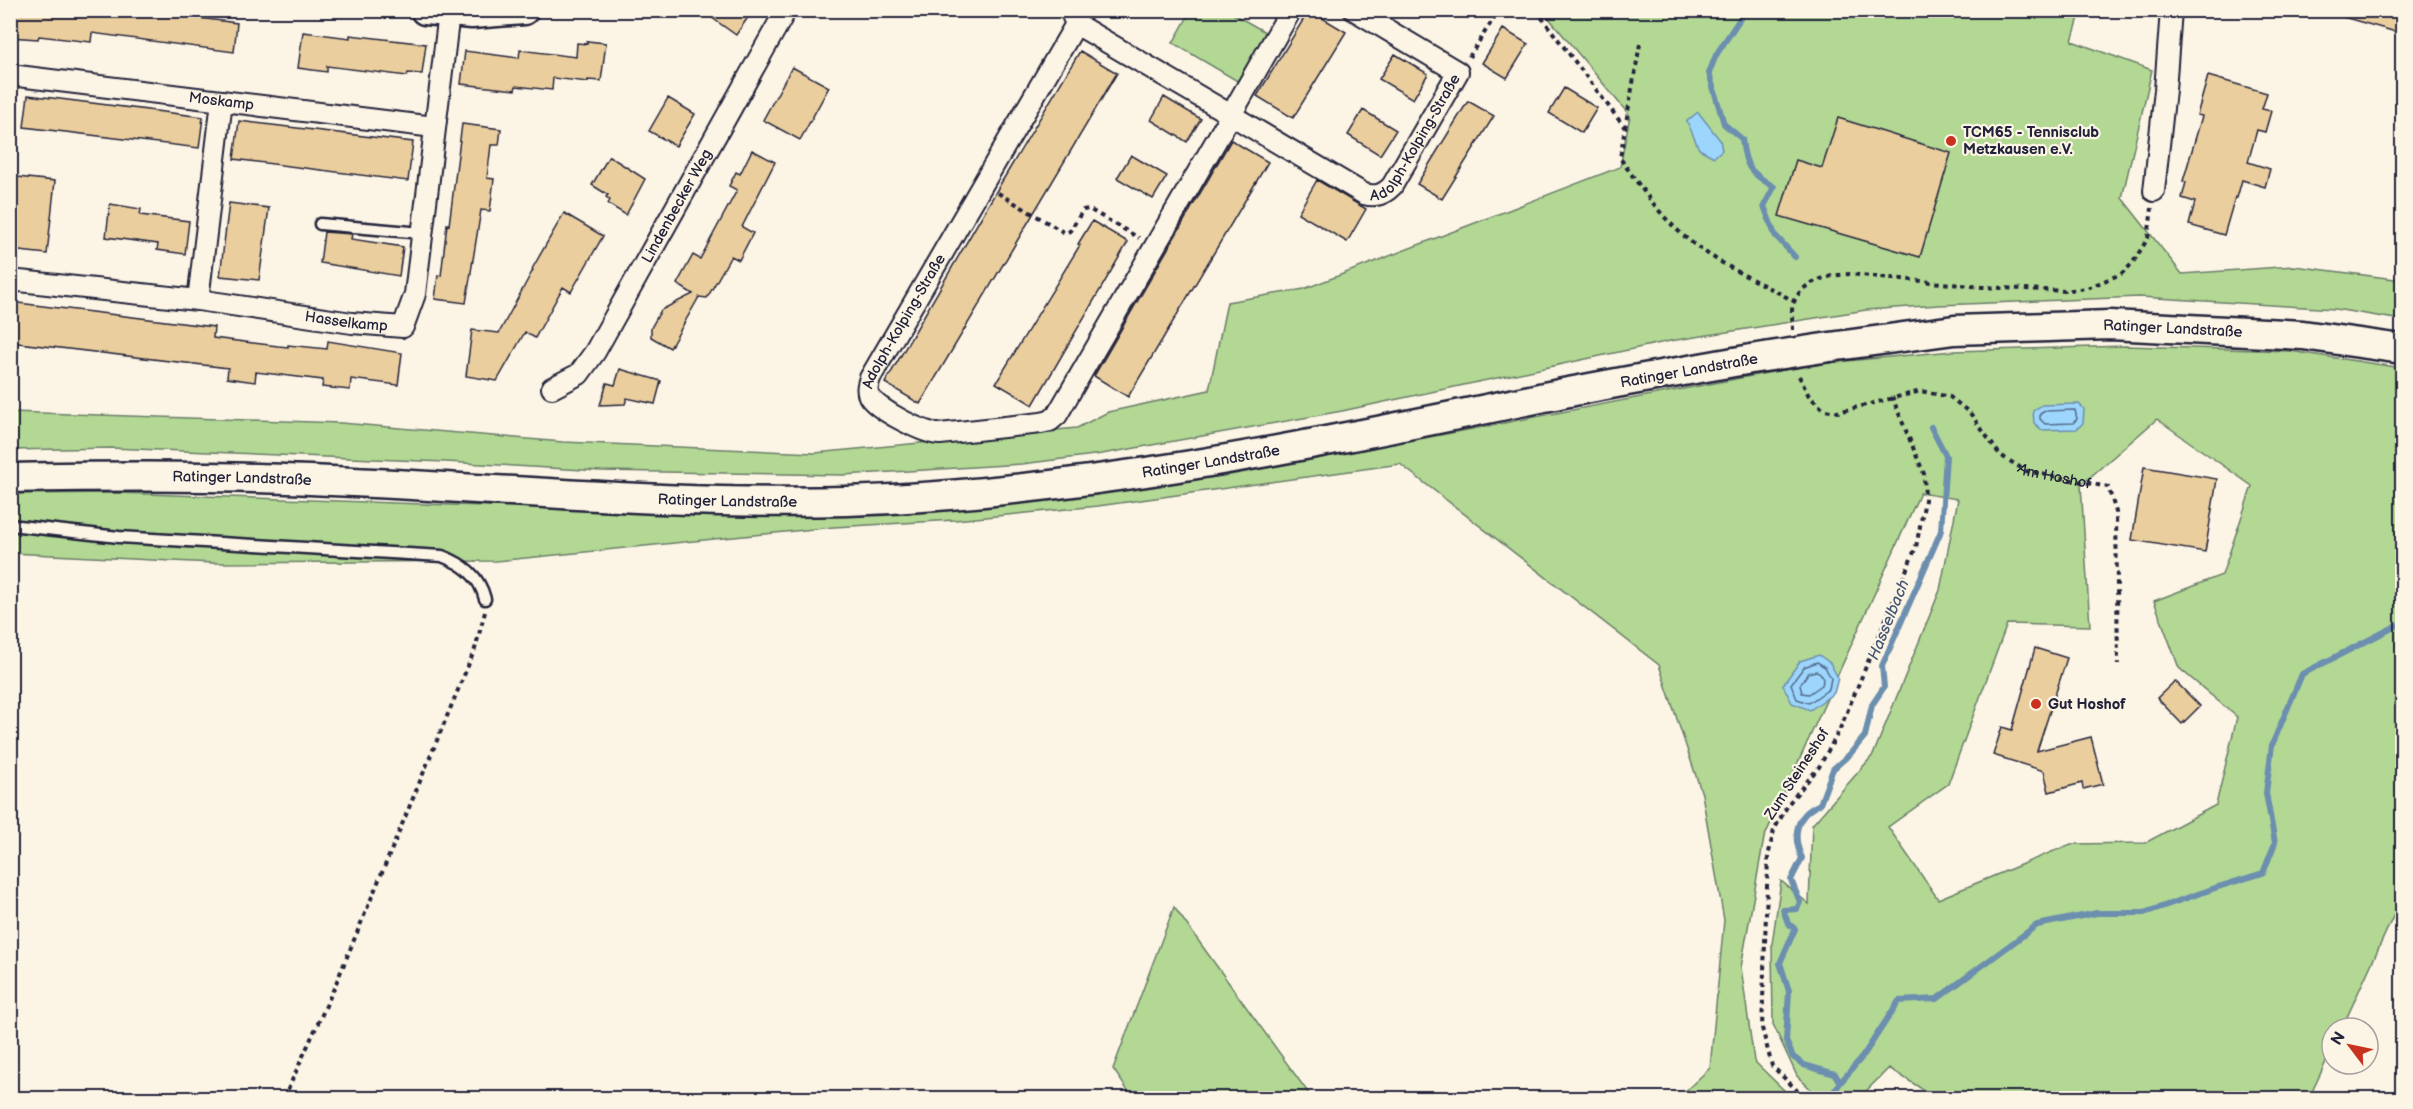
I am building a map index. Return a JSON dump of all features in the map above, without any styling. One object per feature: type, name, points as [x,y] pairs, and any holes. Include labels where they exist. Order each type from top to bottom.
[{"type":"main road","points":[[437,12],[472,15],[524,10]]},
{"type":"main road","name":"Ratinger Landstraße","points":[[10,478],[130,476],[309,480],[652,499],[848,501],[1051,485],[1256,456],[1574,391],[1751,359],[1954,330],[2110,325],[2303,335],[2403,349]]},
{"type":"street","name":"Lindenbecker Weg","points":[[552,388],[579,374],[595,352],[786,10]]},
{"type":"street","name":"Adolph-Kolping-Straße","points":[[1291,10],[1231,115],[1153,247],[1057,415],[1050,421],[940,434],[924,432],[876,404],[867,388],[870,378],[982,184],[1073,17],[1231,115],[1364,194],[1373,196],[1385,192],[1392,186],[1458,72],[1354,10]]},
{"type":"street","points":[[2154,191],[2171,10]]},
{"type":"street","name":"Hasselkamp","points":[[10,280],[198,300],[352,323],[403,327],[415,294],[434,127],[437,12]]},
{"type":"street","name":"Moskamp","points":[[11,81],[222,101],[434,127]]},
{"type":"street","points":[[198,300],[222,101]]},
{"type":"lane","points":[[320,224],[422,233]]},
{"type":"lane","points":[[10,525],[120,537],[441,556],[457,562],[477,578],[485,598]]},
{"type":"path","points":[[1458,72],[1499,10]]},
{"type":"path","points":[[1536,10],[1625,128]]},
{"type":"path","points":[[1640,44],[1620,158],[1647,196],[1683,235],[1716,258],[1794,301]]},
{"type":"path","points":[[982,184],[1065,233],[1070,231],[1083,210],[1089,209],[1153,247]]},
{"type":"path","points":[[1793,323],[1794,301],[1803,289],[1832,275],[1851,274],[1982,287],[2065,291],[2087,288],[2121,274],[2142,250],[2151,225],[2154,191]]},
{"type":"path","points":[[1798,373],[1809,396],[1824,410],[1839,412],[1892,398]]},
{"type":"path","name":"Am Hoshof","points":[[1892,398],[1921,391],[1950,397],[1970,413],[2000,455],[2026,471],[2108,487],[2116,512],[2118,664]]},
{"type":"path","name":"Zum Steineshof","points":[[1805,1098],[1772,1066],[1762,1028],[1768,857],[1774,830],[1789,803],[1819,767],[1839,731],[1916,547],[1925,500],[1924,474],[1892,398]]},
{"type":"path","points":[[284,1098],[354,941],[475,649],[485,611],[485,598]]},
{"type":"green space","points":[[1191,11],[1228,11],[1267,33],[1239,82],[1173,43]]},
{"type":"green space","points":[[1543,11],[2081,11],[2072,41],[2152,70],[2122,198],[2182,274],[2294,266],[2402,280],[2402,320],[2335,309],[2140,297],[1866,310],[1670,341],[1342,411],[1102,454],[1022,464],[843,475],[601,471],[111,448],[11,450],[11,412],[341,423],[563,442],[815,453],[1077,428],[1108,412],[1209,390],[1227,302],[1304,289],[1620,167],[1630,116]]},
{"type":"green space","points":[[2126,346],[2290,351],[2402,368],[2402,897],[2347,1016],[2320,1016],[2320,1075],[2309,1098],[2102,1098],[2088,1090],[2071,1098],[1936,1098],[1889,1068],[1859,1098],[1820,1098],[1797,1076],[1773,1024],[1772,944],[1781,881],[1809,904],[1812,825],[1873,755],[1940,590],[1958,499],[1920,493],[1764,838],[1741,967],[1754,1061],[1792,1098],[1678,1098],[1710,1068],[1724,920],[1702,794],[1659,665],[1400,464],[1098,506],[955,520],[834,527],[496,561],[213,563],[11,553],[10,494],[118,493],[727,512],[924,509],[1077,496],[1230,475],[1815,364],[1953,351]],"holes":[[[2157,419],[2252,486],[2222,575],[2154,601],[2179,668],[2237,717],[2216,805],[2145,843],[2071,844],[1938,899],[1888,827],[1948,784],[2007,624],[2090,626],[2081,485]]]},
{"type":"green space","points":[[1174,907],[1312,1098],[1133,1098],[1113,1069]]},
{"type":"water","points":[[1698,112],[1720,140],[1722,150],[1714,157],[1699,149],[1687,121]]},
{"type":"water","points":[[2079,404],[2084,409],[2083,423],[2077,429],[2042,430],[2034,423],[2033,411],[2042,405]]},
{"type":"water","points":[[1819,655],[1830,663],[1838,678],[1834,693],[1810,710],[1792,703],[1783,685],[1800,661]]},
{"type":"building","points":[[10,10],[85,10],[114,14],[114,10],[137,10],[237,23],[234,52],[92,33],[91,42],[39,36],[38,39],[10,37]]},
{"type":"building","points":[[701,10],[753,10],[736,35]]},
{"type":"building","points":[[1309,10],[1346,32],[1293,118],[1257,96]]},
{"type":"building","points":[[2337,10],[2403,10],[2403,34],[2336,15]]},
{"type":"building","points":[[1503,29],[1528,44],[1507,78],[1482,63]]},
{"type":"building","points":[[303,32],[426,44],[422,74],[408,73],[407,76],[327,66],[327,72],[298,68]]},
{"type":"building","points":[[587,41],[606,43],[601,81],[588,80],[588,82],[553,78],[552,90],[516,86],[515,90],[461,84],[465,51],[519,58],[520,50],[576,57],[577,43],[587,44]]},
{"type":"building","points":[[1080,51],[1117,73],[920,404],[885,383]]},
{"type":"building","points":[[1395,54],[1428,74],[1413,99],[1379,79]]},
{"type":"building","points":[[792,67],[829,87],[800,140],[763,120]]},
{"type":"building","points":[[2208,76],[2267,93],[2262,109],[2271,111],[2265,132],[2257,130],[2248,162],[2270,169],[2265,187],[2242,180],[2224,235],[2189,225],[2195,202],[2182,198],[2186,182],[2183,181],[2202,116],[2197,115]]},
{"type":"building","points":[[1564,88],[1597,108],[1582,133],[1549,113]]},
{"type":"building","points":[[28,95],[203,117],[199,148],[24,127]]},
{"type":"building","points":[[1164,97],[1201,119],[1187,142],[1151,120]]},
{"type":"building","points":[[668,98],[695,114],[676,146],[649,131]]},
{"type":"building","points":[[1468,101],[1494,116],[1442,199],[1417,184]]},
{"type":"building","points":[[1363,110],[1396,130],[1380,155],[1348,135]]},
{"type":"building","points":[[1838,118],[1951,153],[1920,257],[1779,216],[1796,160],[1822,168]]},
{"type":"building","points":[[239,121],[413,142],[408,181],[234,159]]},
{"type":"building","points":[[462,124],[501,129],[499,145],[491,145],[487,178],[494,179],[490,211],[481,210],[466,303],[435,299],[438,275],[441,276],[447,224],[449,225]]},
{"type":"building","points":[[1231,140],[1268,162],[1128,397],[1094,376]]},
{"type":"building","points":[[752,150],[775,162],[742,227],[753,233],[739,260],[731,256],[707,298],[699,297],[670,348],[651,337],[651,328],[661,310],[693,294],[677,284],[693,255],[700,259],[737,190],[729,186],[736,172],[740,174]]},
{"type":"building","points":[[1131,155],[1167,176],[1153,199],[1117,178]]},
{"type":"building","points":[[609,156],[645,179],[626,215],[608,204],[610,200],[606,197],[608,195],[592,185]]},
{"type":"building","points":[[17,177],[55,181],[47,254],[10,250]]},
{"type":"building","points":[[1317,180],[1366,209],[1347,242],[1298,213]]},
{"type":"building","points":[[229,203],[269,208],[259,280],[220,276]]},
{"type":"building","points":[[110,204],[141,209],[140,215],[189,221],[185,254],[157,250],[158,244],[106,237]]},
{"type":"building","points":[[564,213],[603,236],[571,292],[563,287],[535,338],[525,332],[497,381],[466,376],[472,330],[499,333]]},
{"type":"building","points":[[1092,221],[1128,242],[1033,405],[996,383],[1080,245],[1078,244]]},
{"type":"building","points":[[324,232],[352,234],[351,239],[403,247],[399,276],[320,263]]},
{"type":"building","points":[[10,302],[214,327],[213,338],[327,349],[328,341],[402,353],[398,385],[351,379],[350,390],[322,387],[323,380],[256,372],[255,382],[227,378],[228,368],[10,342]]},
{"type":"building","points":[[620,369],[661,381],[655,404],[627,398],[625,404],[600,405],[607,383],[615,385]]},
{"type":"building","points":[[2144,467],[2217,479],[2205,552],[2132,540]]},
{"type":"building","name":"Gut Hoshof","points":[[2035,648],[2067,658],[2037,751],[2091,737],[2103,784],[2083,789],[2082,783],[2049,792],[2044,771],[1993,755],[2002,727],[2012,730]]},
{"type":"building","points":[[2175,681],[2200,706],[2182,724],[2157,698]]},
{"type":"waterway","name":"Hasselbach","points":[[1742,10],[1743,14],[1716,55],[1709,73],[1724,124],[1742,139],[1745,157],[1750,168],[1774,187],[1764,206],[1775,235],[1795,257]]},
{"type":"waterway","name":"Hasselbach","points":[[1830,1097],[1840,1083],[1835,1074],[1804,1065],[1793,1057],[1786,1041],[1789,991],[1780,963],[1795,929],[1788,923],[1783,910],[1797,909],[1800,902],[1791,880],[1802,858],[1797,842],[1798,827],[1805,814],[1820,804],[1833,769],[1865,736],[1872,705],[1884,687],[1882,666],[1941,531],[1946,456],[1931,427]]},
{"type":"waterway","points":[[1840,1083],[1863,1056],[1899,1001],[1937,999],[2037,925],[2097,913],[2144,913],[2263,873],[2275,843],[2266,793],[2272,745],[2302,674],[2402,623]]},
{"type":"place","name":"TCM65 - Tennisclub Metzkausen e.V.","points":[[1951,141]]},
{"type":"place","name":"Gut Hoshof","points":[[2036,704]]}]
